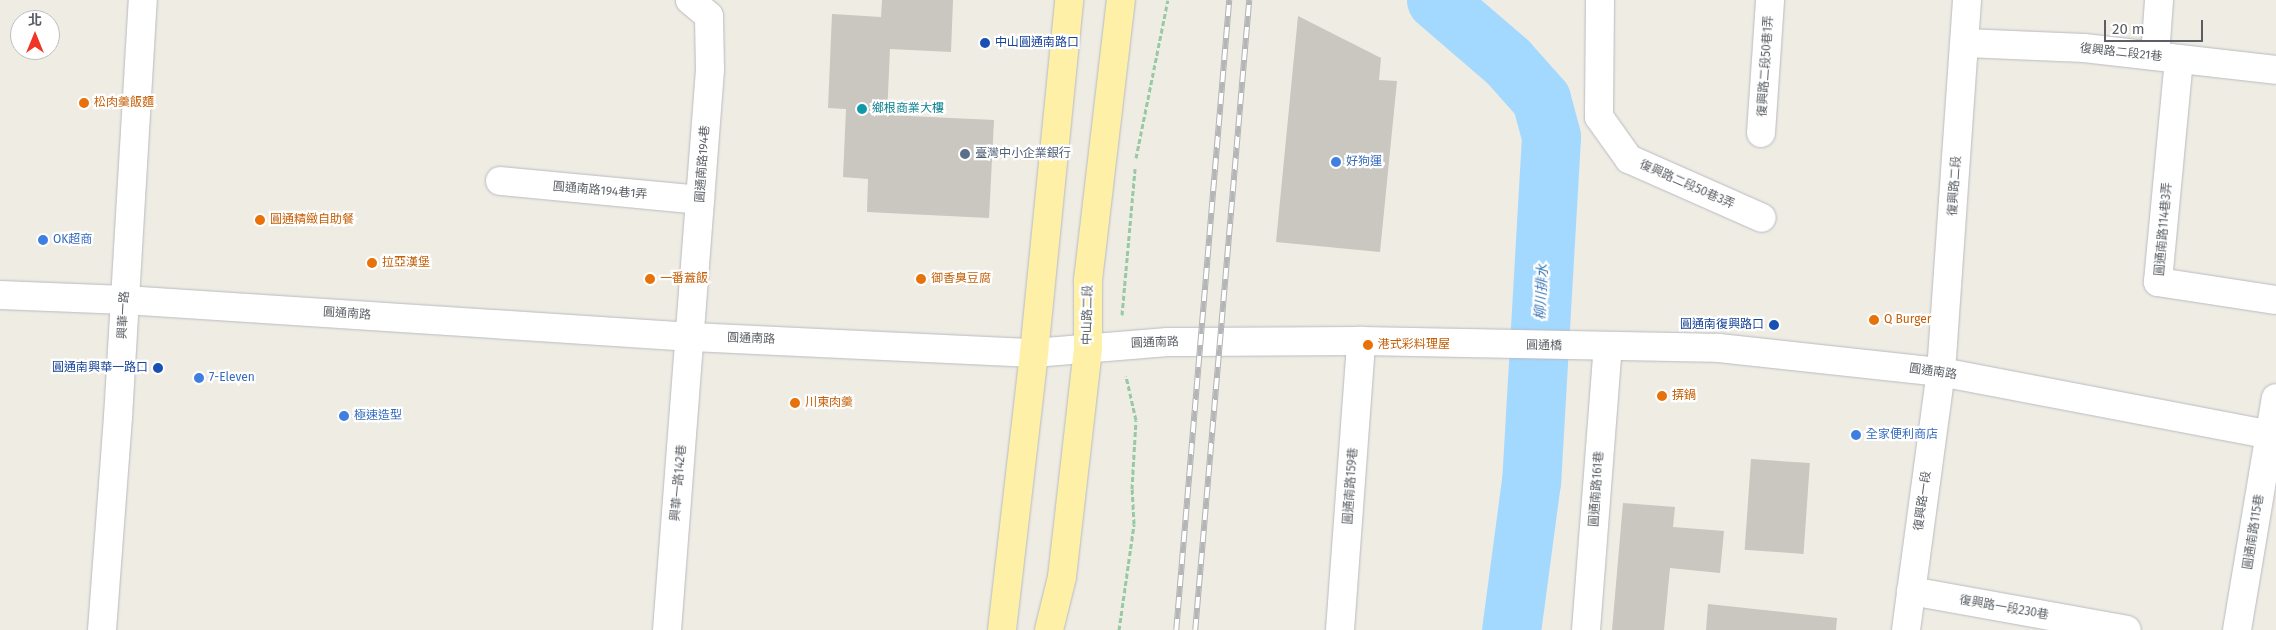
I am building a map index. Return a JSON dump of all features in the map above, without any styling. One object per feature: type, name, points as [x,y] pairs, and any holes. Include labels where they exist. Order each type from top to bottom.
[{"type":"main road","points":[[1002,630],[1034,352],[1069,0]]},
{"type":"main road","name":"中山路二段","points":[[1049,630],[1062,577],[1088,348],[1088,280],[1121,0]]},
{"type":"street","name":"興華一路","points":[[102,630],[125,300],[143,0]]},
{"type":"street","name":"圓通南路194巷","points":[[690,0],[709,16],[710,70],[692,337]]},
{"type":"street","name":"復興路二段50巷3弄","points":[[1600,0],[1599,117],[1629,159],[1762,218]]},
{"type":"street","name":"復興路二段50巷1弄","points":[[1762,133],[1770,0]]},
{"type":"street","name":"復興路二段","points":[[1941,372],[1967,0]]},
{"type":"street","points":[[2159,0],[2167,58]]},
{"type":"street","name":"復興路二段21巷","points":[[1965,43],[2084,48],[2276,70]]},
{"type":"street","name":"圓通南路114巷3弄","points":[[2167,58],[2158,282],[2276,300]]},
{"type":"street","name":"圓通南路194巷1弄","points":[[500,181],[700,200]]},
{"type":"street","name":"圓通南路","points":[[0,295],[125,300],[692,337],[1034,352],[1168,342],[1361,341],[1503,345]]},
{"type":"street","name":"興華一路142巷","points":[[667,630],[692,337]]},
{"type":"street","name":"圓通南路159巷","points":[[1340,630],[1361,341]]},
{"type":"street","name":"圓通橋","points":[[1503,345],[1597,347]]},
{"type":"street","name":"圓通南路","points":[[1597,347],[1719,348],[1941,372],[2273,435]]},
{"type":"street","name":"圓通南路161巷","points":[[1586,630],[1597,347]]},
{"type":"street","name":"復興路一段","points":[[1906,630],[1941,372]]},
{"type":"street","name":"圓通南路115巷","points":[[2237,630],[2273,435],[2276,398]]},
{"type":"street","name":"復興路一段230巷","points":[[1911,591],[2127,630]]},
{"type":"building","name":"鄉根商業大樓","points":[[882,0],[953,0],[951,52],[890,49],[887,115],[994,120],[989,218],[867,212],[868,179],[843,177],[846,109],[828,108],[832,14],[881,17]]},
{"type":"building","name":"好狗運","points":[[1298,16],[1381,58],[1379,80],[1397,81],[1380,252],[1276,242]]},
{"type":"building","points":[[1751,459],[1810,463],[1804,554],[1745,550]]},
{"type":"building","points":[[1623,503],[1675,507],[1673,527],[1724,531],[1720,573],[1670,568],[1664,630],[1612,630]]},
{"type":"building","points":[[1708,604],[1837,618],[1836,630],[1706,630]]},
{"type":"waterway","name":"柳川排水","points":[[1436,0],[1508,62],[1541,99],[1551,137],[1531,481],[1511,630]]},
{"type":"railway","points":[[1176,630],[1229,0]]},
{"type":"railway","points":[[1195,630],[1249,0]]},
{"type":"place","name":"中山圓通南路口","points":[[985,43]]},
{"type":"place","name":"松肉羹飯麵","points":[[84,103]]},
{"type":"place","name":"鄉根商業大樓","points":[[862,109]]},
{"type":"place","name":"臺灣中小企業銀行","points":[[965,154]]},
{"type":"place","name":"好狗運","points":[[1336,162]]},
{"type":"place","name":"圓通精緻自助餐","points":[[260,220]]},
{"type":"place","name":"OK超商","points":[[43,240]]},
{"type":"place","name":"拉亞漢堡","points":[[372,263]]},
{"type":"place","name":"一番蓋飯","points":[[650,279]]},
{"type":"place","name":"御香臭豆腐","points":[[921,279]]},
{"type":"place","name":"Q Burger","points":[[1874,320]]},
{"type":"place","name":"圓通南復興路口","points":[[1774,325]]},
{"type":"place","name":"港式彩料理屋","points":[[1368,345]]},
{"type":"place","name":"圓通南興華一路口","points":[[158,368]]},
{"type":"place","name":"7-Eleven","points":[[199,378]]},
{"type":"place","name":"挵鍋","points":[[1662,396]]},
{"type":"place","name":"川東肉羹","points":[[795,403]]},
{"type":"place","name":"極速造型","points":[[344,416]]},
{"type":"place","name":"全家便利商店","points":[[1856,435]]}]
